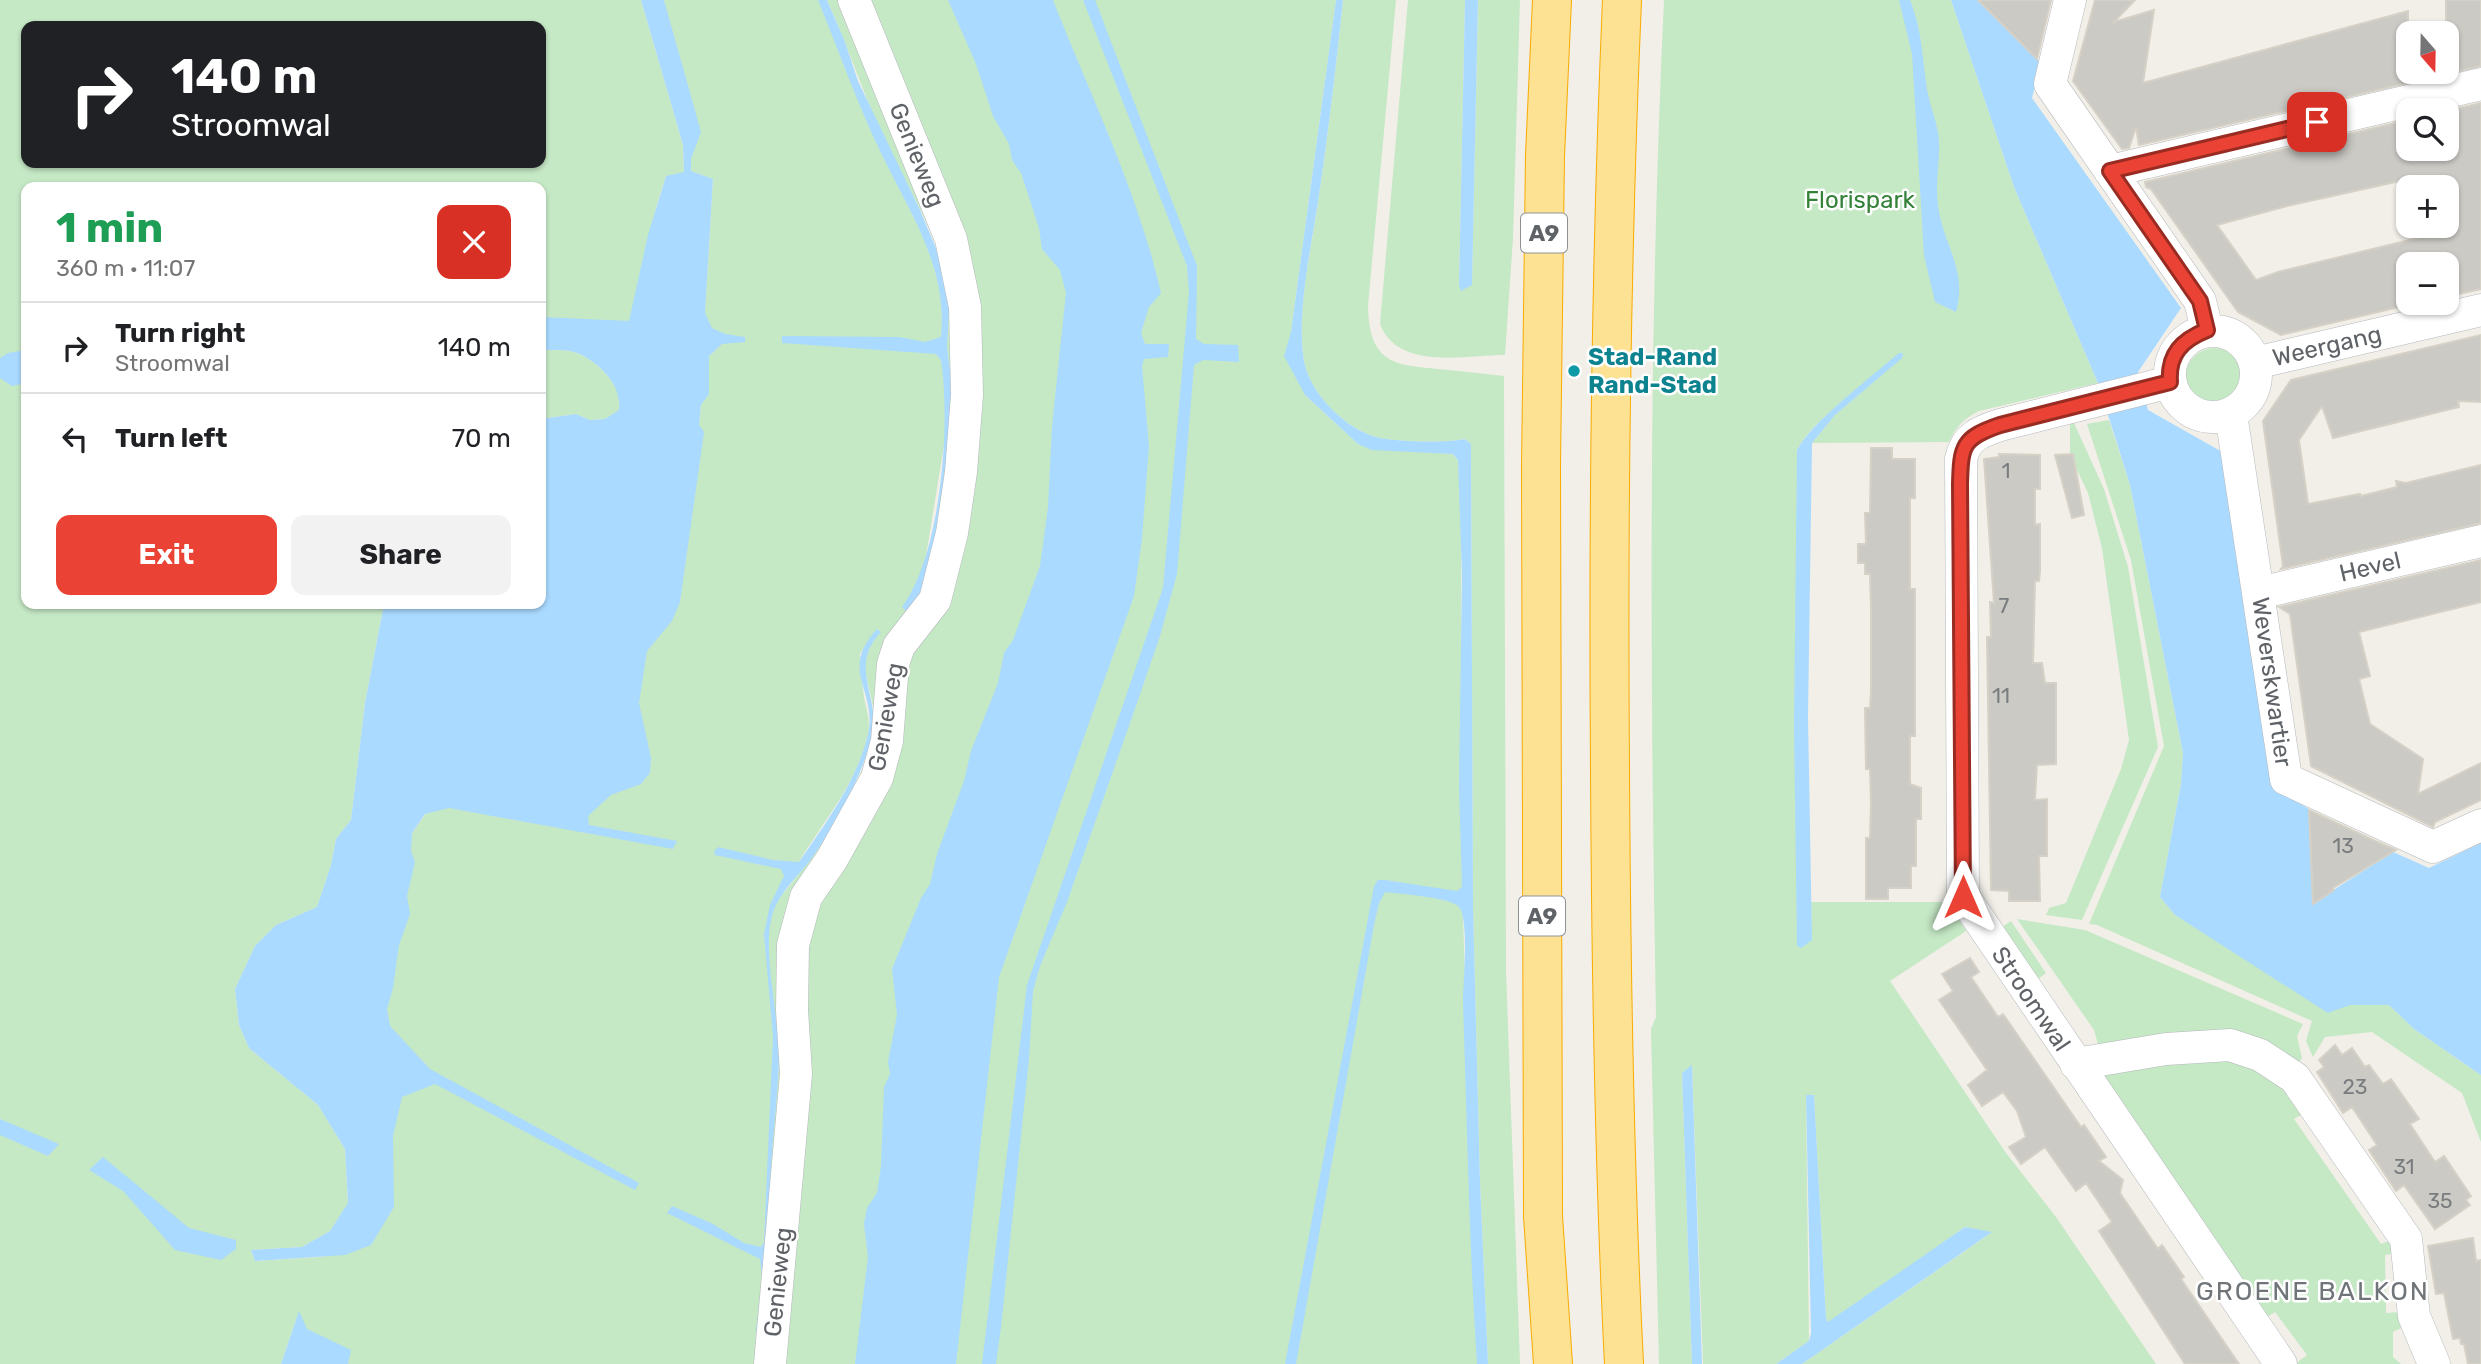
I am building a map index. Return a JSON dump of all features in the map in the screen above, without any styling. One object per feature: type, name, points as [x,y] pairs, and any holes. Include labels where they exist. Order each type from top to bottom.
[{"type":"highway","name":"A9","points":[[1552,0],[1545,156],[1541,523],[1543,1216],[1553,1364]]},
{"type":"highway","points":[[1622,0],[1617,132],[1609,603],[1616,1204],[1624,1364]]},
{"type":"street","name":"Genieweg","points":[[770,1364],[796,1074],[792,1010],[793,945],[806,897],[832,859],[877,778],[887,741],[892,673],[899,646],[935,600],[954,521],[967,395],[965,307],[951,239],[854,0]]},
{"type":"street","points":[[2070,0],[2050,84],[2200,301],[2207,330]]},
{"type":"street","points":[[2110,171],[2481,84]]},
{"type":"street","name":"Weergang","points":[[2255,363],[2481,310]]},
{"type":"street","points":[[2207,330],[2233,336],[2243,342],[2255,363],[2256,378],[2252,393],[2231,414],[2218,418],[2195,413],[2159,385],[2172,357],[2191,337],[2207,330]]},
{"type":"street","name":"Stroomwal","points":[[2159,385],[1981,432],[1965,444],[1961,459],[1963,897],[2281,1364]]},
{"type":"street","name":"Weverskwartier","points":[[2231,414],[2286,779],[2433,847],[2481,825]]},
{"type":"street","name":"Hevel","points":[[2259,593],[2481,541]]},
{"type":"street","name":"Stroomwal","points":[[2076,1064],[2166,1049],[2230,1045],[2260,1055],[2295,1078],[2406,1238],[2414,1316],[2434,1364]]},
{"type":"green space","points":[[0,0],[641,0],[683,145],[684,173],[666,176],[656,210],[636,314],[629,322],[621,323],[546,318],[546,182],[21,182],[21,609],[383,609],[365,703],[351,820],[336,839],[331,865],[317,907],[276,925],[255,946],[235,989],[239,1025],[249,1048],[318,1105],[345,1149],[348,1204],[330,1231],[302,1247],[251,1250],[255,1261],[319,1257],[354,1251],[379,1215],[380,1129],[418,1072],[383,1031],[412,833],[464,760],[592,761],[628,654],[680,602],[701,405],[709,356],[705,313],[713,179],[691,171],[664,0],[819,0],[866,119],[930,251],[941,295],[946,433],[924,568],[915,591],[903,608],[906,610],[920,594],[934,552],[949,461],[952,385],[947,348],[948,305],[945,274],[931,233],[880,129],[827,0],[845,0],[946,246],[958,324],[960,424],[950,523],[941,565],[924,604],[884,643],[884,716],[874,762],[863,790],[791,912],[785,936],[789,1068],[786,1154],[764,1364],[288,1364],[296,1319],[281,1364],[0,1364]],"holes":[[[878,629],[880,632],[871,644],[865,665],[874,722],[864,765],[825,837],[782,895],[803,855],[841,797],[862,756],[869,724],[860,654]]]},
{"type":"green space","points":[[863,0],[1336,0],[1291,332],[1305,395],[1358,444],[1453,454],[1458,460],[1461,505],[1462,887],[1478,1364],[778,1364],[806,943],[909,646],[976,348]]},
{"type":"green space","points":[[1343,0],[1396,0],[1368,306],[1374,341],[1381,352],[1402,364],[1504,376],[1506,971],[1520,1364],[1488,1364],[1473,906],[1471,444],[1465,439],[1410,441],[1380,438],[1355,428],[1322,398],[1304,361],[1303,302],[1325,152]]},
{"type":"green space","points":[[1408,0],[1465,0],[1459,285],[1472,285],[1478,0],[1520,0],[1513,238],[1505,355],[1453,358],[1417,354],[1402,349],[1389,339],[1380,324]]},
{"type":"green space","name":"Florispark","points":[[1664,0],[1951,0],[2014,187],[2098,383],[1979,411],[1961,424],[1949,442],[1812,443],[1835,415],[1901,358],[1830,412],[1805,437],[1797,450],[1797,533],[1812,940],[1811,902],[1948,902],[1966,931],[1890,981],[2006,1153],[2056,1217],[2156,1364],[1802,1364],[1991,1233],[1965,1227],[1829,1323],[1826,1318],[1814,1095],[1806,1096],[1809,1341],[1776,1364],[1703,1364],[1692,1066],[1682,1073],[1692,1364],[1659,1364],[1651,1029],[1656,1017],[1652,508],[1655,254]]},
{"type":"green space","points":[[2214,348],[2225,350],[2234,356],[2240,365],[2240,387],[2234,396],[2225,402],[2214,404],[2203,402],[2194,396],[2188,387],[2186,376],[2188,365],[2194,356],[2203,350]]},
{"type":"green space","points":[[546,350],[576,352],[588,359],[609,377],[618,392],[620,410],[605,419],[590,420],[576,414],[546,418]]},
{"type":"green space","points":[[2109,420],[2130,485],[2183,753],[2181,784],[2160,897],[2175,915],[2203,932],[2349,1005],[2389,1005],[2414,1029],[2481,1075],[2481,1142],[2462,1093],[2372,1032],[2325,1037],[2313,1057],[2306,1041],[2312,1021],[2097,925],[2089,924],[2164,746],[2131,560],[2087,424]]},
{"type":"green space","points":[[2074,423],[2104,489],[2128,567],[2158,747],[2082,920],[2046,915],[2049,908],[2066,903],[2121,769],[2129,740],[2102,548],[2088,493],[2070,455],[2070,424]]},
{"type":"green space","points":[[2017,919],[2085,930],[2303,1024],[2297,1036],[2302,1058],[2296,1067],[2235,1033],[2098,1044],[2094,1030]]},
{"type":"green space","points":[[2011,921],[2046,973],[2033,983],[1998,930]]},
{"type":"green space","points":[[2245,1058],[2296,1093],[2308,1111],[2294,1119],[2381,1244],[2395,1239],[2398,1253],[2385,1255],[2386,1313],[2402,1312],[2405,1326],[2393,1332],[2393,1357],[2401,1364],[2295,1364],[2307,1355],[2275,1312],[2264,1319],[2105,1084],[2105,1072],[2112,1065]]},
{"type":"water","points":[[641,0],[664,0],[701,132],[691,159],[691,171],[713,179],[705,313],[712,328],[725,334],[745,337],[745,342],[722,344],[709,356],[709,394],[701,405],[699,425],[704,432],[680,602],[672,621],[647,651],[639,703],[651,758],[650,773],[641,784],[611,795],[588,816],[589,825],[677,841],[673,849],[449,808],[425,814],[412,833],[411,851],[415,862],[407,896],[410,914],[399,945],[387,1009],[390,1026],[430,1069],[639,1183],[635,1190],[435,1084],[402,1097],[393,1136],[394,1207],[371,1245],[345,1255],[255,1261],[251,1250],[302,1247],[330,1231],[348,1203],[345,1149],[318,1105],[249,1048],[239,1025],[235,989],[255,946],[276,925],[317,907],[331,865],[336,839],[351,820],[365,703],[383,609],[546,609],[546,418],[576,414],[590,420],[605,419],[619,410],[619,401],[614,384],[588,359],[576,352],[546,350],[546,317],[629,321],[648,235],[666,176],[684,172],[683,145]]},
{"type":"water","points":[[818,0],[827,0],[858,81],[920,210],[943,265],[949,310],[947,347],[952,385],[951,429],[943,498],[929,570],[919,596],[906,611],[902,607],[915,584],[926,555],[940,488],[945,418],[941,360],[936,354],[782,343],[782,336],[899,337],[925,342],[941,337],[942,311],[933,264],[915,219],[872,134]]},
{"type":"water","points":[[948,0],[1053,0],[1127,181],[1151,255],[1161,293],[1149,307],[1141,333],[1145,344],[1169,344],[1168,357],[1144,359],[1142,366],[1149,446],[1142,538],[1134,596],[999,977],[956,1364],[855,1364],[868,1257],[864,1224],[867,1208],[877,1193],[881,1166],[884,1087],[890,1074],[888,1062],[897,1015],[892,969],[921,898],[930,884],[937,854],[964,781],[971,751],[998,683],[1004,653],[1013,640],[1040,566],[1048,507],[1052,426],[1066,293],[1060,270],[1042,249],[1039,228],[1021,173],[1012,160],[1009,144],[993,116],[976,64]]},
{"type":"water","points":[[1083,0],[1095,0],[1197,266],[1196,339],[1204,344],[1238,345],[1239,362],[1203,360],[1194,365],[1177,574],[1160,636],[1137,703],[1033,991],[1029,1059],[996,1364],[982,1364],[1027,985],[1163,588],[1189,292],[1187,266]]},
{"type":"water","points":[[1336,0],[1343,0],[1325,152],[1303,302],[1304,361],[1322,398],[1355,428],[1380,438],[1410,441],[1465,439],[1471,444],[1473,906],[1488,1364],[1477,1364],[1474,1319],[1463,1001],[1465,936],[1462,912],[1458,906],[1444,900],[1385,892],[1379,903],[1374,925],[1296,1364],[1285,1364],[1374,886],[1378,880],[1385,880],[1457,891],[1462,887],[1459,787],[1462,576],[1458,460],[1453,454],[1372,450],[1358,444],[1305,395],[1284,356],[1291,332]]},
{"type":"water","points":[[1465,0],[1478,0],[1472,285],[1461,291],[1459,285]]},
{"type":"water","points":[[1899,0],[1910,0],[1920,35],[1928,94],[1939,141],[1938,205],[1959,283],[1956,312],[1935,302],[1924,255],[1912,54]]},
{"type":"water","points":[[1951,0],[1978,0],[2041,63],[2032,98],[2181,308],[2138,372],[2148,410],[2224,453],[2271,786],[2309,809],[2313,903],[2393,852],[2429,868],[2481,843],[2481,1075],[2414,1029],[2389,1005],[2350,1005],[2328,1013],[2175,915],[2160,897],[2181,784],[2183,753],[2130,485],[2098,383],[2014,187]]},
{"type":"water","points":[[21,351],[21,384],[12,386],[0,378],[0,358],[8,353]]},
{"type":"water","points":[[1899,353],[1903,353],[1902,358],[1835,415],[1812,443],[1808,717],[1812,940],[1801,948],[1797,946],[1794,725],[1797,450],[1829,413]]},
{"type":"water","points":[[877,629],[881,632],[871,645],[866,658],[874,727],[866,757],[838,817],[811,859],[782,895],[771,920],[769,951],[778,1041],[778,1085],[762,1311],[760,1332],[756,1332],[762,1276],[760,1259],[667,1213],[672,1206],[713,1224],[744,1243],[761,1247],[764,1242],[773,1036],[764,934],[770,905],[784,876],[781,869],[715,855],[714,852],[718,847],[773,860],[799,862],[839,801],[863,751],[870,719],[860,669],[861,657],[866,644]]},
{"type":"water","points":[[1692,1065],[1702,1364],[1692,1364],[1682,1073]]},
{"type":"water","points":[[1806,1095],[1814,1095],[1828,1322],[1965,1227],[1992,1232],[1802,1364],[1776,1364],[1809,1341],[1811,1333]]},
{"type":"water","points":[[0,1119],[59,1144],[48,1156],[0,1135]]},
{"type":"water","points":[[103,1157],[189,1228],[236,1240],[236,1249],[221,1260],[175,1250],[123,1191],[89,1170]]},
{"type":"water","points":[[299,1311],[307,1329],[351,1350],[348,1364],[281,1364]]},
{"type":"building","points":[[1978,0],[2051,0],[2037,59]]},
{"type":"building","points":[[2095,0],[2135,0],[2114,22],[2154,10],[2143,83],[2408,11],[2408,21],[2396,21],[2396,84],[2403,84],[2139,145],[2136,127],[2129,148],[2122,149],[2073,81]]},
{"type":"building","points":[[2446,0],[2481,0],[2481,66],[2459,71],[2459,21],[2446,21]]},
{"type":"building","points":[[2481,103],[2481,289],[2459,294],[2459,252],[2396,252],[2396,308],[2281,335],[2238,312],[2145,182],[2396,123],[2396,161],[2459,161],[2459,108]],"holes":[[[2396,175],[2459,175],[2459,238],[2418,238],[2278,272],[2256,280],[2217,225],[2396,182]]]},
{"type":"building","points":[[2481,335],[2481,402],[2458,401],[2459,407],[2333,438],[2322,406],[2299,440],[2308,504],[2360,494],[2361,496],[2397,487],[2396,481],[2406,483],[2481,465],[2481,523],[2281,569],[2283,566],[2263,421],[2291,380]]},
{"type":"building","points":[[1871,448],[1892,448],[1892,459],[1915,459],[1915,498],[1910,498],[1910,589],[1915,589],[1915,736],[1910,736],[1910,784],[1921,788],[1921,819],[1916,819],[1916,866],[1911,866],[1911,888],[1888,888],[1888,899],[1866,899],[1866,838],[1870,838],[1871,804],[1870,769],[1866,769],[1865,708],[1870,708],[1871,692],[1871,609],[1870,574],[1865,574],[1865,563],[1858,563],[1858,544],[1866,544],[1865,513],[1870,513]]},
{"type":"building","points":[[1999,454],[2040,455],[2040,489],[2035,489],[2035,525],[2040,524],[2040,572],[2039,581],[2035,581],[2033,663],[2042,663],[2045,683],[2056,683],[2056,764],[2037,765],[2035,800],[2047,799],[2047,856],[2039,856],[2040,901],[2009,901],[2009,891],[1991,890],[1987,637],[1991,637],[1990,602],[1994,603],[1984,459],[1999,457]]},
{"type":"building","points":[[2073,454],[2084,515],[2072,518],[2055,455]]},
{"type":"building","points":[[2481,560],[2481,602],[2359,632],[2370,676],[2359,679],[2370,724],[2423,759],[2418,794],[2481,763],[2481,800],[2435,822],[2433,827],[2311,766],[2290,614],[2279,607]]},
{"type":"building","points":[[2309,810],[2396,850],[2333,888],[2334,890],[2313,904]]},
{"type":"building","points":[[1970,958],[1979,972],[1971,977],[1998,1017],[2003,1014],[2081,1127],[2084,1125],[2106,1157],[2099,1161],[2123,1180],[2120,1193],[2158,1249],[2162,1245],[2184,1277],[2181,1279],[2239,1364],[2185,1364],[2099,1231],[2112,1222],[2086,1183],[2076,1191],[2045,1147],[2021,1164],[2009,1147],[2026,1137],[2017,1111],[2003,1092],[1982,1106],[1968,1085],[1987,1070],[1939,1000],[1953,991],[1942,974]]},
{"type":"building","points":[[2335,1045],[2342,1055],[2352,1048],[2365,1067],[2369,1065],[2383,1084],[2391,1079],[2419,1119],[2410,1124],[2435,1162],[2444,1156],[2471,1196],[2466,1200],[2470,1205],[2435,1229],[2404,1185],[2396,1191],[2369,1150],[2377,1145],[2352,1107],[2343,1113],[2317,1072],[2324,1067],[2319,1060]]},
{"type":"building","points":[[2473,1238],[2476,1261],[2481,1260],[2481,1364],[2468,1364],[2464,1344],[2461,1344],[2460,1338],[2453,1339],[2444,1293],[2436,1294],[2428,1246]]},
{"type":"place","name":"Stad-Rand Rand-Stad","points":[[1574,371]]},
{"type":"district","name":"GROENE BALKON","points":[[2313,1291]]},
{"type":"route","points":[[1963,897],[1960,484],[1961,459],[1965,444],[1981,432],[2000,425],[2170,382],[2169,368],[2179,347],[2191,337],[2207,330],[2200,301],[2110,171],[2317,122]]}]
